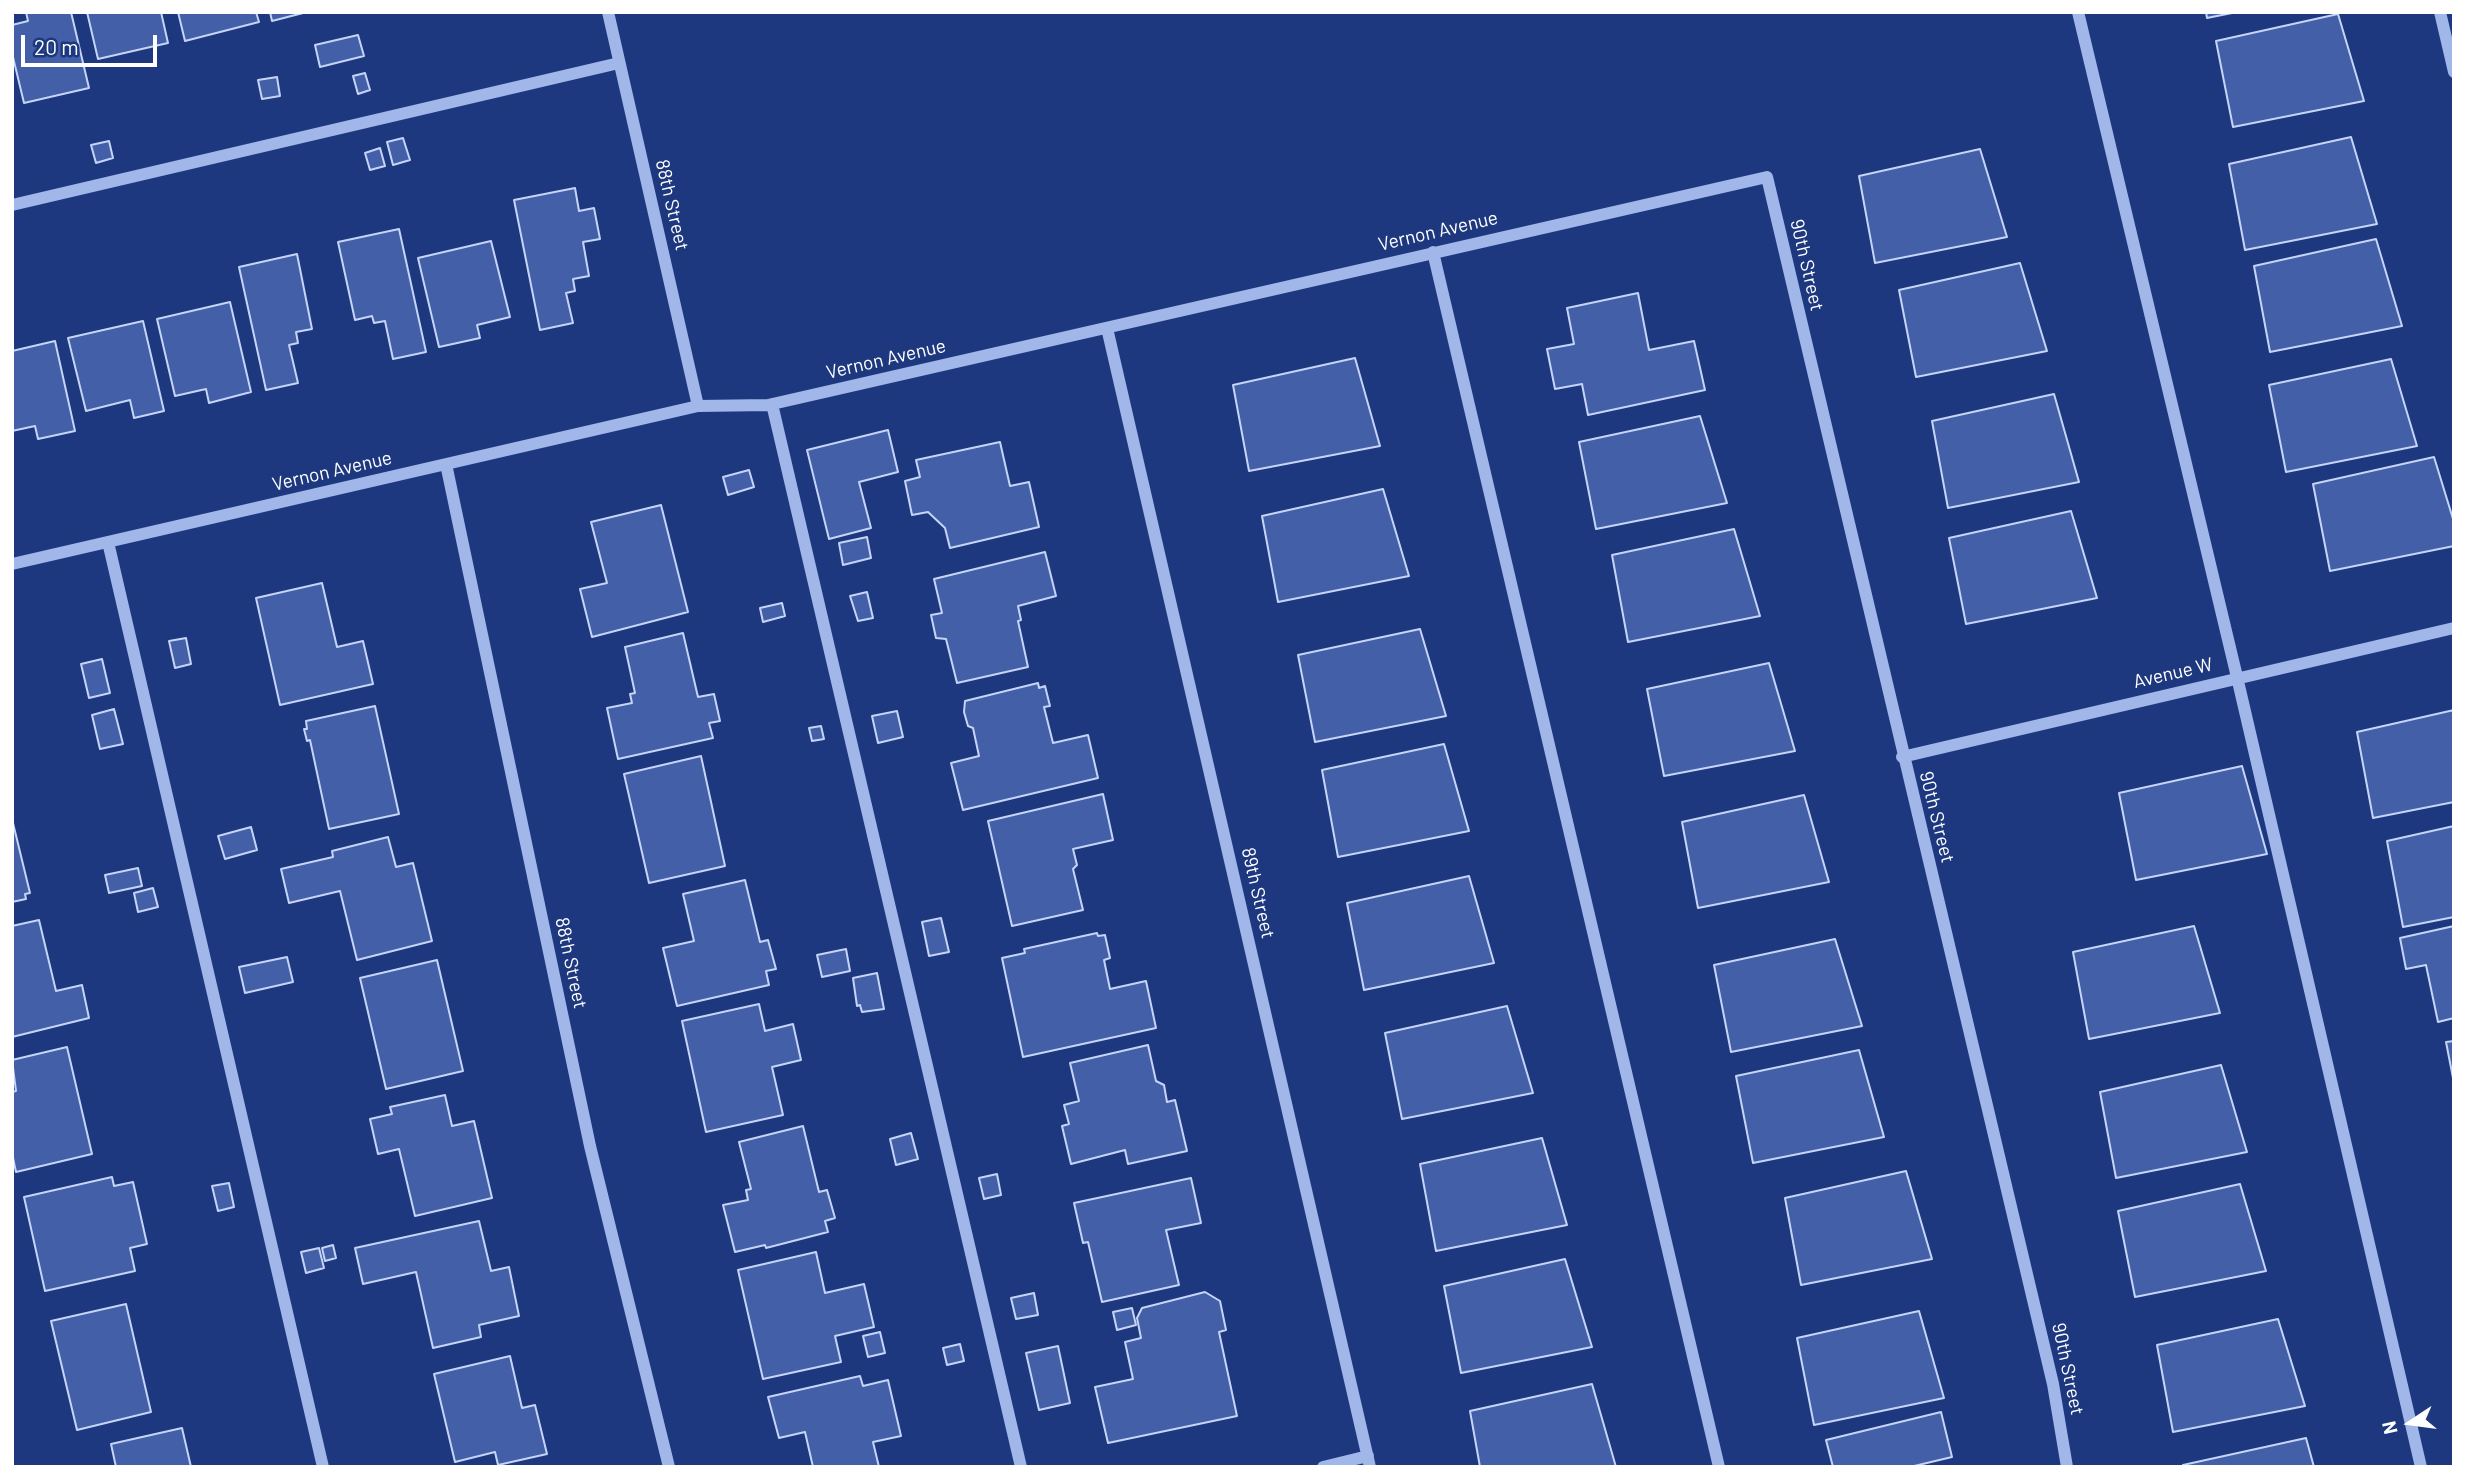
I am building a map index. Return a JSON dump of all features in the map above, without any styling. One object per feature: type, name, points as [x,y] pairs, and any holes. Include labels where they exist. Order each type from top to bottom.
[{"type":"street","name":"88th Street","points":[[608,12],[698,406]]},
{"type":"street","points":[[2078,12],[2237,677],[2421,1467]]},
{"type":"street","points":[[2440,12],[2454,72]]},
{"type":"street","points":[[12,205],[619,63]]},
{"type":"street","name":"Vernon Avenue","points":[[12,564],[698,406],[772,404],[1767,177]]},
{"type":"street","name":"90th Street","points":[[1767,177],[1902,757],[2053,1384],[2067,1467]]},
{"type":"street","points":[[1433,252],[1719,1467]]},
{"type":"street","name":"89th Street","points":[[1107,328],[1369,1461]]},
{"type":"street","points":[[772,404],[1021,1467]]},
{"type":"street","name":"88th Street","points":[[446,464],[590,1146],[669,1467]]},
{"type":"street","points":[[108,542],[323,1467]]},
{"type":"street","name":"Avenue W","points":[[1902,757],[2454,628]]},
{"type":"street","points":[[1323,1467],[1369,1461]]},
{"type":"building","points":[[26,12],[71,12],[89,88],[24,103],[12,53],[12,25],[28,21]]},
{"type":"building","points":[[87,12],[161,12],[168,43],[98,59]]},
{"type":"building","points":[[178,12],[256,12],[259,22],[185,41]]},
{"type":"building","points":[[270,12],[307,12],[272,21]]},
{"type":"building","points":[[2206,12],[2237,12],[2207,18]]},
{"type":"building","points":[[2338,14],[2364,101],[2233,127],[2216,41]]},
{"type":"building","points":[[358,35],[364,56],[320,67],[315,45]]},
{"type":"building","points":[[365,73],[370,90],[358,94],[353,76]]},
{"type":"building","points":[[277,77],[280,96],[262,99],[258,80]]},
{"type":"building","points":[[2351,137],[2377,224],[2245,250],[2229,164]]},
{"type":"building","points":[[403,138],[410,160],[393,165],[387,142]]},
{"type":"building","points":[[109,141],[113,158],[96,163],[91,145]]},
{"type":"building","points":[[380,148],[385,166],[370,170],[365,153]]},
{"type":"building","points":[[1980,149],[2007,237],[1875,263],[1859,176]]},
{"type":"building","points":[[575,188],[579,211],[594,208],[600,239],[583,242],[589,276],[573,279],[575,291],[566,293],[573,323],[540,330],[514,200]]},
{"type":"building","points":[[399,229],[426,352],[393,359],[385,321],[374,323],[372,316],[355,320],[338,242]]},
{"type":"building","points":[[2376,239],[2402,326],[2270,352],[2254,266]]},
{"type":"building","points":[[491,241],[510,317],[477,325],[480,338],[439,347],[418,258]]},
{"type":"building","points":[[297,254],[312,329],[296,332],[298,343],[289,345],[298,383],[266,390],[239,267]]},
{"type":"building","points":[[2020,263],[2047,351],[1916,377],[1899,290]]},
{"type":"building","points":[[1638,293],[1649,350],[1694,341],[1705,390],[1588,415],[1582,384],[1555,389],[1547,349],[1574,344],[1567,308]]},
{"type":"building","points":[[230,302],[251,392],[209,403],[206,389],[175,396],[157,319]]},
{"type":"building","points":[[143,321],[164,411],[134,418],[130,400],[86,411],[68,338]]},
{"type":"building","points":[[55,341],[75,431],[38,439],[35,426],[12,431],[12,351]]},
{"type":"building","points":[[1355,358],[1380,446],[1249,471],[1233,385]]},
{"type":"building","points":[[2391,359],[2417,446],[2286,472],[2269,385]]},
{"type":"building","points":[[2054,394],[2079,482],[1948,508],[1932,421]]},
{"type":"building","points":[[1700,416],[1727,503],[1596,529],[1579,442]]},
{"type":"building","points":[[888,430],[898,472],[859,482],[871,528],[829,539],[807,450]]},
{"type":"building","points":[[1000,442],[1010,486],[1029,482],[1039,527],[950,548],[945,528],[928,512],[912,515],[905,481],[920,477],[916,460]]},
{"type":"building","points":[[2434,457],[2454,522],[2454,546],[2330,571],[2313,484]]},
{"type":"building","points":[[749,470],[754,487],[728,495],[723,477]]},
{"type":"building","points":[[1383,489],[1409,576],[1278,602],[1262,516]]},
{"type":"building","points":[[661,505],[688,612],[592,637],[580,589],[607,583],[591,522]]},
{"type":"building","points":[[2071,511],[2097,598],[1966,624],[1949,538]]},
{"type":"building","points":[[1734,529],[1760,616],[1628,642],[1612,555]]},
{"type":"building","points":[[867,537],[871,558],[843,565],[839,543]]},
{"type":"building","points":[[1045,552],[1056,596],[1018,606],[1021,620],[1018,621],[1028,667],[957,683],[946,639],[936,638],[931,615],[942,613],[934,579]]},
{"type":"building","points":[[322,583],[337,647],[363,641],[373,684],[280,705],[256,598]]},
{"type":"building","points":[[867,592],[873,618],[858,621],[850,596]]},
{"type":"building","points":[[782,603],[785,616],[763,622],[760,608]]},
{"type":"building","points":[[1420,629],[1446,716],[1315,742],[1298,655]]},
{"type":"building","points":[[683,633],[698,697],[714,694],[720,721],[709,723],[713,738],[618,759],[607,708],[632,703],[630,694],[635,693],[625,647]]},
{"type":"building","points":[[186,638],[191,664],[175,668],[169,641]]},
{"type":"building","points":[[102,659],[110,693],[89,698],[81,664]]},
{"type":"building","points":[[1769,663],[1795,751],[1664,776],[1647,689]]},
{"type":"building","points":[[1038,683],[1039,688],[1045,686],[1050,706],[1044,707],[1053,743],[1088,735],[1098,778],[963,810],[951,763],[979,756],[973,728],[968,726],[964,712],[965,701]]},
{"type":"building","points":[[375,706],[399,814],[329,829],[310,740],[307,741],[304,729],[307,729],[306,721]]},
{"type":"building","points":[[114,709],[123,744],[100,749],[92,715]]},
{"type":"building","points":[[2454,710],[2454,802],[2373,818],[2357,732]]},
{"type":"building","points":[[897,711],[903,737],[878,743],[872,716]]},
{"type":"building","points":[[821,726],[824,739],[812,741],[809,728]]},
{"type":"building","points":[[1444,744],[1469,831],[1338,857],[1322,770]]},
{"type":"building","points":[[701,756],[725,866],[649,883],[624,774]]},
{"type":"building","points":[[2242,766],[2267,854],[2136,880],[2119,793]]},
{"type":"building","points":[[1103,794],[1113,840],[1073,849],[1077,865],[1073,869],[1083,910],[1012,926],[988,821]]},
{"type":"building","points":[[1804,795],[1829,882],[1698,908],[1682,822]]},
{"type":"building","points":[[12,819],[30,893],[25,894],[26,899],[12,902]]},
{"type":"building","points":[[2454,826],[2454,917],[2403,927],[2387,841]]},
{"type":"building","points":[[251,827],[257,850],[225,859],[218,836]]},
{"type":"building","points":[[388,837],[396,867],[413,863],[432,941],[357,960],[340,891],[289,903],[281,869],[333,857],[332,851]]},
{"type":"building","points":[[138,868],[142,886],[109,893],[105,875]]},
{"type":"building","points":[[1469,876],[1494,963],[1364,990],[1347,903]]},
{"type":"building","points":[[745,880],[760,942],[768,940],[776,969],[766,971],[769,985],[677,1006],[663,948],[694,941],[683,894]]},
{"type":"building","points":[[153,888],[158,907],[138,912],[134,893]]},
{"type":"building","points":[[941,918],[949,952],[929,956],[922,922]]},
{"type":"building","points":[[39,920],[56,991],[82,985],[89,1018],[12,1037],[12,926]]},
{"type":"building","points":[[2194,926],[2220,1013],[2089,1039],[2073,952]]},
{"type":"building","points":[[2454,926],[2454,1018],[2438,1022],[2426,965],[2406,969],[2400,938]]},
{"type":"building","points":[[1097,933],[1098,936],[1105,935],[1110,958],[1104,960],[1110,989],[1146,981],[1156,1028],[1023,1057],[1002,958],[1025,953],[1024,949]]},
{"type":"building","points":[[1835,939],[1862,1026],[1731,1052],[1714,965]]},
{"type":"building","points":[[846,949],[850,971],[822,977],[817,955]]},
{"type":"building","points":[[287,957],[293,982],[245,993],[239,967]]},
{"type":"building","points":[[437,960],[463,1071],[386,1089],[360,978]]},
{"type":"building","points":[[877,973],[884,1009],[862,1012],[860,1005],[857,1006],[853,978]]},
{"type":"building","points":[[759,1004],[765,1031],[793,1024],[801,1060],[772,1067],[783,1115],[706,1132],[682,1021]]},
{"type":"building","points":[[1507,1006],[1533,1093],[1402,1119],[1385,1033]]},
{"type":"building","points":[[2454,1041],[2454,1083],[2446,1042]]},
{"type":"building","points":[[1148,1045],[1156,1081],[1164,1085],[1167,1102],[1175,1100],[1187,1151],[1128,1164],[1125,1150],[1071,1164],[1062,1126],[1069,1124],[1064,1105],[1079,1101],[1070,1063]]},
{"type":"building","points":[[67,1047],[92,1154],[16,1172],[12,1153],[12,1092],[16,1091],[12,1060]]},
{"type":"building","points":[[1859,1050],[1884,1137],[1753,1163],[1736,1076]]},
{"type":"building","points":[[2221,1065],[2247,1152],[2116,1178],[2100,1092]]},
{"type":"building","points":[[445,1095],[452,1126],[474,1121],[492,1198],[415,1216],[399,1149],[378,1154],[370,1119],[392,1114],[390,1107]]},
{"type":"building","points":[[803,1126],[819,1192],[827,1190],[835,1218],[825,1221],[828,1232],[766,1248],[765,1245],[735,1252],[723,1205],[748,1200],[746,1190],[751,1189],[739,1142]]},
{"type":"building","points":[[911,1133],[918,1159],[896,1165],[890,1139]]},
{"type":"building","points":[[1542,1138],[1567,1225],[1436,1251],[1420,1164]]},
{"type":"building","points":[[1906,1171],[1932,1259],[1801,1285],[1785,1198]]},
{"type":"building","points":[[997,1174],[1001,1195],[984,1199],[979,1178]]},
{"type":"building","points":[[112,1177],[114,1186],[133,1182],[147,1244],[130,1248],[135,1271],[45,1291],[24,1197]]},
{"type":"building","points":[[1191,1178],[1201,1223],[1166,1230],[1179,1285],[1102,1302],[1088,1242],[1083,1243],[1074,1203]]},
{"type":"building","points":[[229,1183],[234,1207],[218,1211],[212,1186]]},
{"type":"building","points":[[2240,1184],[2266,1271],[2135,1297],[2118,1211]]},
{"type":"building","points":[[479,1221],[491,1271],[509,1267],[519,1316],[479,1325],[481,1337],[433,1348],[416,1272],[363,1284],[355,1248]]},
{"type":"building","points":[[333,1245],[336,1258],[325,1261],[322,1248]]},
{"type":"building","points":[[319,1248],[324,1268],[306,1273],[301,1252]]},
{"type":"building","points":[[816,1252],[825,1293],[864,1284],[874,1327],[835,1336],[841,1362],[763,1379],[738,1270]]},
{"type":"building","points":[[1565,1259],[1592,1347],[1461,1373],[1444,1286]]},
{"type":"building","points":[[1205,1292],[1220,1301],[1226,1330],[1219,1332],[1237,1416],[1108,1443],[1095,1387],[1133,1379],[1125,1342],[1141,1338],[1137,1318],[1142,1308]]},
{"type":"building","points":[[1034,1293],[1038,1315],[1016,1319],[1011,1298]]},
{"type":"building","points":[[126,1304],[151,1412],[77,1430],[51,1321]]},
{"type":"building","points":[[1132,1308],[1136,1325],[1117,1330],[1113,1312]]},
{"type":"building","points":[[1919,1311],[1944,1398],[1814,1425],[1797,1338]]},
{"type":"building","points":[[2278,1319],[2305,1406],[2173,1432],[2157,1345]]},
{"type":"building","points":[[880,1332],[885,1353],[868,1357],[863,1336]]},
{"type":"building","points":[[960,1344],[964,1361],[947,1365],[943,1348]]},
{"type":"building","points":[[1058,1346],[1070,1403],[1039,1410],[1026,1353]]},
{"type":"building","points":[[510,1356],[522,1408],[535,1405],[547,1454],[498,1465],[495,1452],[455,1462],[434,1374]]},
{"type":"building","points":[[860,1376],[863,1386],[888,1380],[901,1436],[873,1442],[879,1467],[813,1467],[805,1432],[779,1438],[768,1397]]},
{"type":"building","points":[[1592,1384],[1616,1467],[1480,1467],[1470,1411]]},
{"type":"building","points":[[1941,1412],[1952,1457],[1910,1467],[1833,1467],[1826,1440]]},
{"type":"building","points":[[182,1428],[191,1467],[116,1467],[111,1444]]},
{"type":"building","points":[[2306,1438],[2314,1467],[2183,1465]]}]
